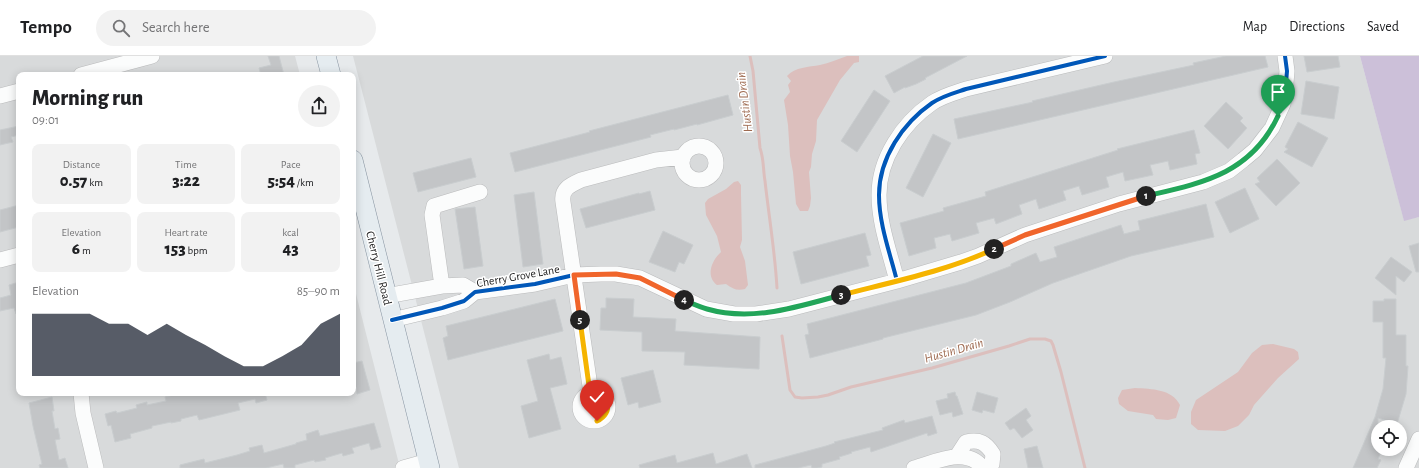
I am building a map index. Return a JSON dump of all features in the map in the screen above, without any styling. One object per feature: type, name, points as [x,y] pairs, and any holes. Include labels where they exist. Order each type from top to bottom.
[{"type":"main road","points":[[326,56],[330,72]]},
{"type":"main road","name":"Cherry Hill Road","points":[[356,176],[429,465]]},
{"type":"street","points":[[92,72],[152,56]]},
{"type":"street","points":[[897,281],[880,214],[879,194],[884,165],[901,132],[919,113],[933,102],[948,95],[1060,61],[1105,56]]},
{"type":"street","name":"Cherry Grove Lane","points":[[392,320],[464,301],[475,292],[535,284],[574,275],[616,274],[640,278],[706,309],[734,314],[756,314],[790,309],[897,281],[978,256],[1025,235],[1119,204],[1203,182],[1229,171],[1255,150],[1272,128],[1283,104],[1285,94],[1287,71],[1285,56]]},
{"type":"street","points":[[0,96],[16,92]]},
{"type":"street","points":[[590,393],[562,197],[567,188],[581,180],[656,160],[683,157]]},
{"type":"street","points":[[442,286],[432,216],[434,206],[480,192]]},
{"type":"street","points":[[0,260],[16,256]]},
{"type":"street","name":"Cherry Grove Lane","points":[[386,296],[442,286],[463,285],[475,292]]},
{"type":"street","points":[[81,396],[83,413],[96,468]]},
{"type":"street","points":[[1406,468],[1419,439]]},
{"type":"street","points":[[914,468],[958,456],[964,456],[982,466],[992,464],[993,454],[987,445],[981,441],[974,440],[966,442],[958,456]]},
{"type":"street","points":[[403,468],[429,465]]},
{"type":"shaded area","points":[[0,56],[295,56],[299,72],[16,72],[16,396],[356,396],[356,294],[400,468],[0,468]]},
{"type":"shaded area","points":[[353,56],[1360,56],[1404,220],[1419,217],[1419,468],[459,468]]},
{"type":"shaded area","points":[[847,56],[859,56],[859,62],[854,63],[840,80],[817,120],[816,141],[809,172],[811,198],[810,206],[808,211],[800,211],[796,204],[784,100],[790,92],[788,85],[791,81],[787,76],[798,69],[823,64]]},
{"type":"shaded area","points":[[1360,56],[1419,56],[1419,217],[1404,221]]},
{"type":"shaded area","points":[[738,181],[741,185],[742,240],[740,247],[745,261],[748,285],[745,289],[740,290],[726,284],[717,285],[711,277],[711,268],[715,259],[721,252],[717,236],[706,215],[705,203],[708,199],[726,189],[734,182]]},
{"type":"shaded area","points":[[1273,344],[1294,349],[1298,352],[1299,359],[1278,378],[1254,405],[1249,415],[1238,426],[1225,431],[1198,430],[1191,424],[1191,412],[1196,400],[1238,372],[1252,353],[1262,345]]},
{"type":"shaded area","points":[[1135,388],[1161,391],[1172,396],[1180,405],[1176,418],[1168,420],[1156,419],[1153,415],[1128,411],[1119,404],[1118,398],[1122,390]]},
{"type":"building","points":[[268,56],[279,56],[283,72],[260,72],[259,68],[271,65]]},
{"type":"building","points":[[923,56],[967,56],[925,78],[926,79],[894,93],[885,76]]},
{"type":"building","points":[[1226,56],[1265,56],[1268,67],[958,139],[954,119],[1194,65],[1193,63]]},
{"type":"building","points":[[1304,56],[1338,56],[1340,67],[1307,72]]},
{"type":"building","points":[[1306,81],[1339,87],[1334,119],[1301,114]]},
{"type":"building","points":[[874,90],[890,101],[857,152],[841,141]]},
{"type":"building","points":[[728,95],[733,115],[697,125],[650,135],[651,137],[515,172],[510,153]]},
{"type":"building","points":[[1226,102],[1243,118],[1240,121],[1247,128],[1228,149],[1204,126]]},
{"type":"building","points":[[1298,122],[1328,138],[1312,167],[1284,152],[1288,149],[1285,147]]},
{"type":"building","points":[[16,127],[16,136],[11,137],[13,142],[0,145],[0,130]]},
{"type":"building","points":[[1194,130],[1200,153],[1195,154],[1197,164],[1170,170],[1168,161],[1150,165],[1153,175],[1125,181],[1123,172],[1106,177],[1109,187],[1082,195],[1079,186],[1063,191],[1066,200],[1039,209],[1036,199],[1019,205],[1022,214],[996,224],[994,218],[976,223],[979,233],[952,241],[950,234],[934,238],[936,248],[909,256],[900,223],[944,211],[943,208],[986,196],[985,192],[1118,150],[1117,149]]},
{"type":"building","points":[[933,134],[951,143],[923,197],[906,188]]},
{"type":"building","points":[[471,158],[476,177],[418,192],[413,173]]},
{"type":"building","points":[[1277,159],[1300,183],[1276,206],[1255,184],[1260,182],[1257,178]]},
{"type":"building","points":[[1245,188],[1259,219],[1230,233],[1215,202]]},
{"type":"building","points":[[650,191],[655,210],[586,228],[580,209]]},
{"type":"building","points":[[534,192],[543,264],[523,267],[514,195]]},
{"type":"building","points":[[1206,204],[1214,237],[1131,256],[1053,283],[976,315],[810,358],[805,335],[809,334],[807,324],[966,283],[1011,266],[1011,264],[1036,253],[1040,262],[1057,257],[1054,247],[1121,225],[1124,234],[1140,230],[1138,221]]},
{"type":"building","points":[[16,206],[16,228],[0,232],[0,210]]},
{"type":"building","points":[[475,207],[483,266],[464,269],[455,209]]},
{"type":"building","points":[[663,231],[693,245],[684,264],[679,262],[675,272],[649,262]]},
{"type":"building","points":[[865,233],[871,255],[866,256],[869,266],[801,284],[793,252]]},
{"type":"building","points":[[1419,243],[1419,272],[1416,272],[1409,246]]},
{"type":"building","points":[[1391,257],[1412,272],[1404,282],[1396,276],[1396,295],[1375,278]]},
{"type":"building","points":[[16,283],[16,314],[14,308],[0,311],[0,298],[11,295],[9,285]]},
{"type":"building","points":[[606,298],[634,299],[633,317],[676,319],[675,331],[760,337],[759,369],[684,365],[685,352],[642,351],[642,332],[600,330],[601,308],[606,308]]},
{"type":"building","points":[[555,299],[563,331],[448,360],[443,338],[448,336],[446,326]]},
{"type":"building","points":[[1384,299],[1396,299],[1396,335],[1406,335],[1406,366],[1408,366],[1406,394],[1398,420],[1384,420],[1378,418],[1378,420],[1374,420],[1383,389],[1386,358],[1383,358],[1383,322],[1373,322],[1373,301],[1384,301]]},
{"type":"building","points":[[549,354],[550,360],[561,357],[567,384],[550,388],[561,429],[529,438],[521,406],[538,401],[527,360]]},
{"type":"building","points":[[362,361],[370,390],[357,394],[356,387],[356,362]]},
{"type":"building","points":[[653,370],[661,402],[639,408],[638,402],[628,405],[621,378]]},
{"type":"building","points":[[955,392],[963,414],[953,417],[952,412],[940,415],[936,401],[948,398],[947,394]]},
{"type":"building","points":[[977,392],[998,398],[994,413],[983,410],[982,413],[972,410]]},
{"type":"building","points":[[266,396],[267,400],[256,403],[255,399],[238,403],[240,410],[199,420],[197,415],[181,419],[181,421],[152,426],[152,428],[130,434],[131,438],[115,442],[111,425],[108,426],[105,414],[116,411],[117,413],[137,408],[136,405],[147,402],[147,405],[166,401],[165,397]]},
{"type":"building","points":[[52,397],[54,411],[52,411],[55,429],[58,428],[60,439],[55,440],[59,460],[65,458],[68,468],[40,468],[39,465],[42,464],[29,403]]},
{"type":"building","points":[[1026,408],[1031,416],[1026,420],[1033,430],[1022,438],[1014,428],[1010,430],[1005,423]]},
{"type":"building","points":[[932,416],[937,433],[928,436],[927,433],[871,452],[870,447],[851,452],[852,453],[839,457],[840,459],[822,464],[822,467],[817,468],[812,468],[811,465],[798,468],[755,468],[755,465],[826,446],[835,443],[834,442],[883,430],[882,428],[904,420],[905,423]]},
{"type":"building","points":[[374,423],[381,447],[371,450],[369,443],[352,448],[354,453],[343,456],[342,453],[325,458],[326,460],[315,462],[314,460],[295,465],[295,468],[284,468],[283,464],[266,468],[180,468],[180,465],[204,459],[205,463],[250,451],[249,448],[262,445],[264,453],[307,440],[306,434],[318,430],[320,436]]},
{"type":"building","points":[[1371,426],[1371,456],[1379,456],[1378,459],[1381,460],[1377,468],[1353,468]]},
{"type":"building","points":[[1037,446],[1043,468],[1028,468],[1024,449]]},
{"type":"building","points":[[713,453],[716,464],[747,454],[752,468],[640,468],[639,465],[675,455],[677,463]]},
{"type":"waterway","name":"Hustin Drain","points":[[750,56],[753,71],[760,148],[763,160],[777,288]]},
{"type":"waterway","name":"Hustin Drain","points":[[782,336],[790,390],[795,397],[802,398],[828,395],[851,387],[932,368],[1030,339],[1045,339],[1051,341],[1061,372],[1085,468]]},
{"type":"cycle path","points":[[897,281],[885,238],[879,206],[880,181],[888,155],[902,131],[911,121],[932,103],[953,93],[1105,56]]},
{"type":"cycle path","points":[[392,320],[464,301],[475,292],[535,284],[574,275],[616,274],[640,278],[706,309],[734,314],[756,314],[789,309],[897,281],[978,256],[1025,235],[1119,204],[1203,182],[1229,171],[1255,150],[1272,128],[1283,104],[1285,94],[1287,71],[1285,56]]},
{"type":"route","points":[[597,421],[606,414],[608,404],[601,395],[590,393],[574,275],[616,274],[640,278],[706,309],[734,314],[756,314],[790,309],[897,281],[961,262],[1025,235],[1119,204],[1214,178],[1229,171],[1255,150],[1272,128],[1278,116]]}]
